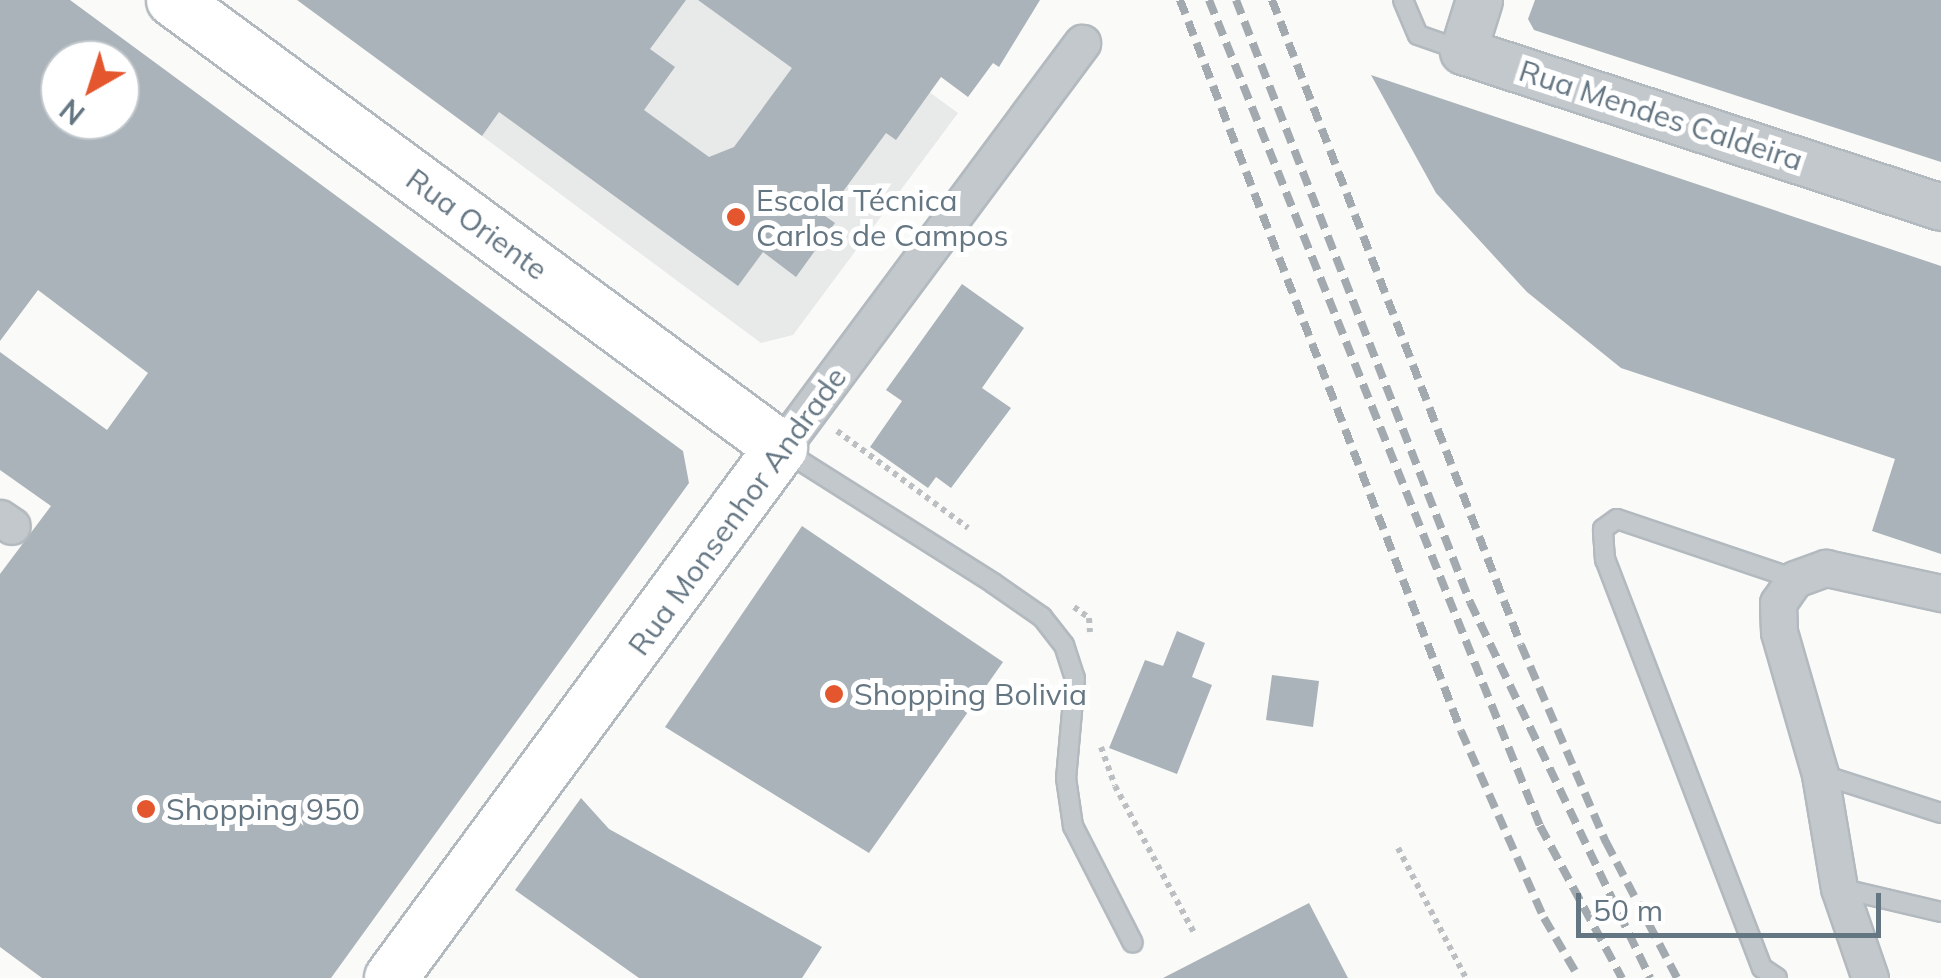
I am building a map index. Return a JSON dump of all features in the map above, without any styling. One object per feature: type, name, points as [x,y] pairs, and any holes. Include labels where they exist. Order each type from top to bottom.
[{"type":"main road","name":"Rua Oriente","points":[[173,0],[781,448]]},
{"type":"main road","name":"Rua Monsenhor Andrade","points":[[391,978],[781,448]]},
{"type":"street","points":[[1464,50],[1478,0]]},
{"type":"street","name":"Rua Monsenhor Andrade","points":[[781,448],[1082,43]]},
{"type":"street","name":"Rua Mendes Caldeira","points":[[1464,50],[1941,207]]},
{"type":"street","points":[[1870,978],[1839,888],[1820,774],[1780,632],[1778,603],[1795,579],[1826,568],[1941,593]]},
{"type":"lane","name":"Rua Mendes Caldeira","points":[[1403,0],[1418,36],[1464,50]]},
{"type":"lane","points":[[781,448],[1009,594],[1042,617],[1064,645],[1074,678],[1066,778],[1073,826],[1134,943]]},
{"type":"lane","points":[[1776,978],[1762,968],[1605,560],[1604,530],[1617,518],[1795,579]]},
{"type":"lane","points":[[1820,774],[1941,814]]},
{"type":"lane","points":[[1839,888],[1941,912]]},
{"type":"path","points":[[1398,848],[1466,978]]},
{"type":"shaded area","name":"Escola Técnica Carlos de Campos","points":[[576,0],[803,0],[958,113],[793,335],[761,343],[482,136]]},
{"type":"building","points":[[0,0],[70,0],[124,40],[40,40],[40,140],[140,140],[140,52],[683,451],[689,483],[331,978],[42,978],[0,947],[0,574],[51,506],[0,470],[0,352],[107,430],[148,373],[38,290],[0,341]]},
{"type":"building","name":"Escola Técnica Carlos de Campos","points":[[297,0],[686,0],[650,49],[675,67],[644,110],[709,157],[734,147],[792,68],[698,0],[1040,0],[999,67],[993,63],[968,97],[941,77],[896,140],[886,133],[825,216],[835,223],[796,277],[763,252],[738,286],[499,112],[482,136]]},
{"type":"building","points":[[1535,0],[1941,0],[1941,162],[1534,30],[1528,19]]},
{"type":"building","points":[[1371,75],[1941,266],[1941,554],[1872,531],[1895,459],[1621,368],[1527,292],[1436,193]]},
{"type":"building","points":[[962,284],[1024,328],[982,388],[1011,408],[951,488],[936,477],[928,488],[870,447],[902,401],[886,390]]},
{"type":"building","name":"Shopping Bolivia","points":[[802,526],[1003,662],[869,853],[665,727]]},
{"type":"building","points":[[1177,631],[1205,643],[1192,677],[1212,685],[1177,774],[1109,748],[1145,660],[1163,666]]},
{"type":"building","points":[[1272,675],[1319,681],[1313,727],[1266,720]]},
{"type":"building","points":[[581,798],[609,829],[822,947],[802,978],[639,978],[515,890]]},
{"type":"building","points":[[1309,903],[1348,978],[1163,978]]},
{"type":"railway","points":[[1180,0],[1461,731],[1544,918],[1579,978]]},
{"type":"railway","points":[[1209,0],[1540,826],[1622,978]]},
{"type":"railway","points":[[1236,0],[1470,602],[1650,978]]},
{"type":"railway","points":[[1272,0],[1521,645],[1606,842],[1677,978]]},
{"type":"place","name":"Escola Técnica Carlos de Campos","points":[[736,217]]},
{"type":"place","name":"Shopping Bolivia","points":[[834,694]]},
{"type":"place","name":"Shopping 950","points":[[146,809]]}]
